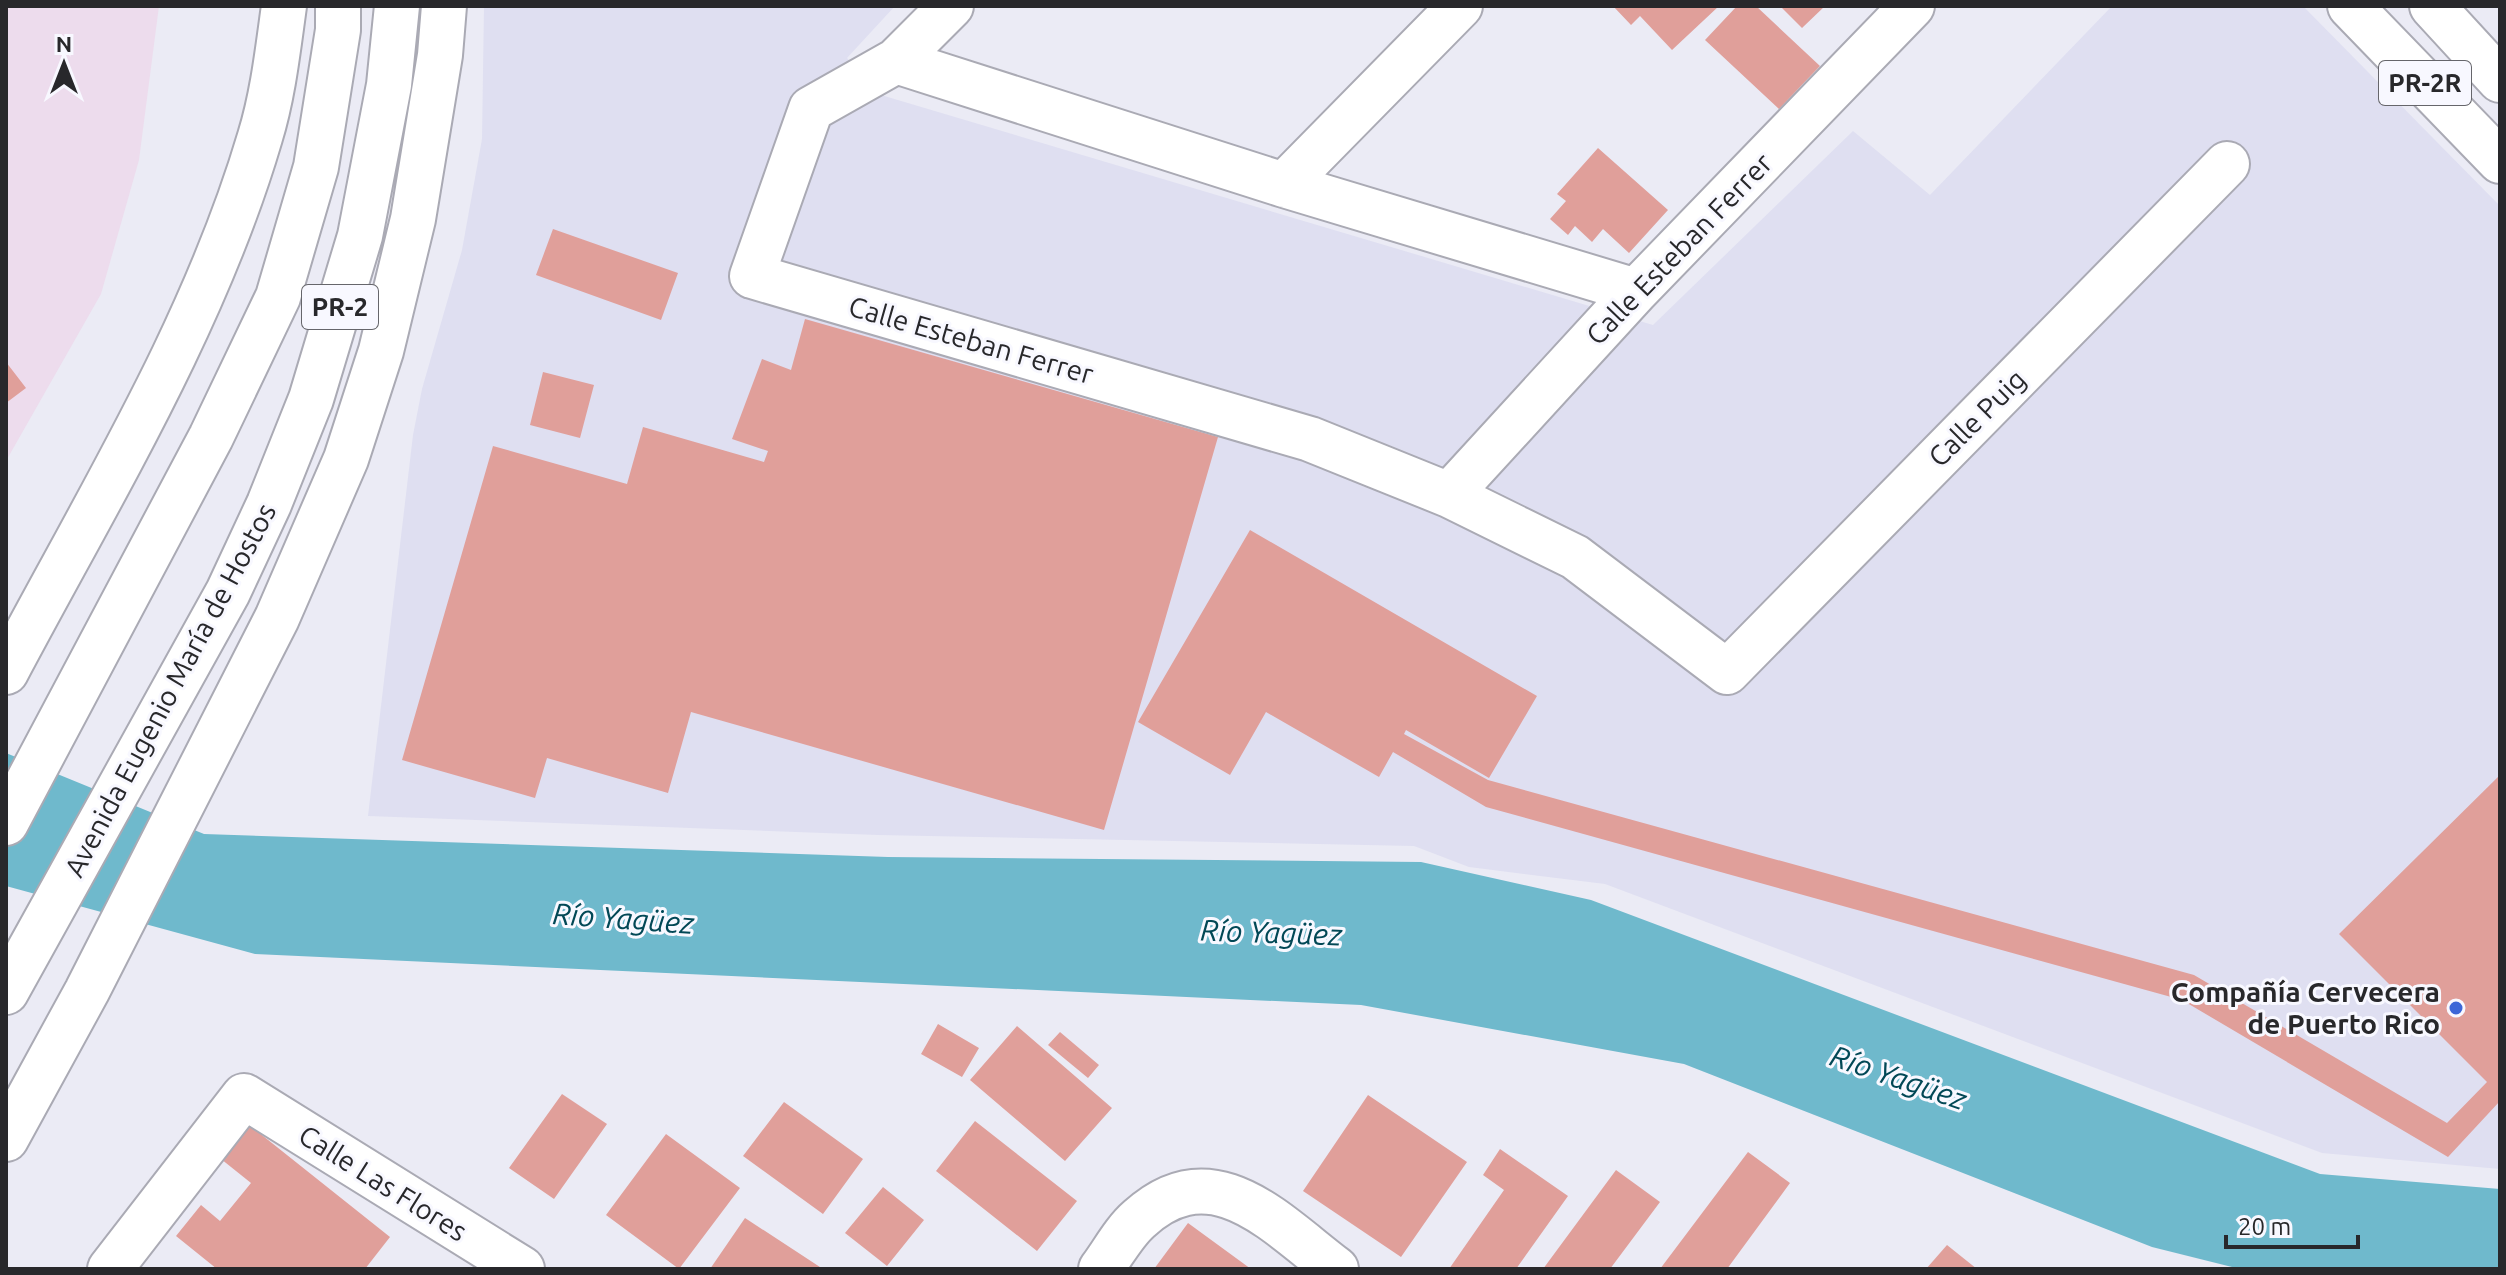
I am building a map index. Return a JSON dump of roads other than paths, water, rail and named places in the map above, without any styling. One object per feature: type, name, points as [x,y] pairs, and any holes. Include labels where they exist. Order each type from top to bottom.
[{"type":"main road","points":[[6,672],[172,362],[230,229],[261,134],[284,6]]},
{"type":"main road","name":"PR-2","points":[[6,823],[211,437],[278,297],[316,167],[338,30],[338,6]]},
{"type":"main road","name":"Avenida Eugenio María de Hostos","points":[[6,992],[228,592],[296,439],[338,316],[363,221],[389,85],[397,6]]},
{"type":"main road","points":[[6,1139],[87,991],[277,618],[346,459],[381,351],[413,219],[440,55],[444,6]]},
{"type":"main road","points":[[951,6],[896,61],[1284,185],[1636,291]]},
{"type":"main road","points":[[1284,185],[1460,6]]},
{"type":"main road","name":"Calle Esteban Ferrer","points":[[1449,495],[1636,291],[1912,6]]},
{"type":"main road","name":"PR-2R","points":[[2350,6],[2500,161]]},
{"type":"main road","name":"PR-2R","points":[[2432,6],[2500,80]]},
{"type":"main road","name":"Calle Esteban Ferrer","points":[[896,61],[811,109],[752,276],[1310,439],[1449,495],[1575,557],[1727,672]]},
{"type":"main road","name":"Calle Puig","points":[[1727,672],[2227,164]]},
{"type":"main road","name":"Calle Las Flores","points":[[110,1269],[244,1096],[522,1269]]},
{"type":"main road","points":[[1101,1269],[1136,1221],[1163,1199],[1192,1191],[1220,1191],[1246,1201],[1336,1269]]},
{"type":"water","name":"Río Yagüez","points":[[6,753],[204,834],[888,857],[1421,862],[1591,900],[2320,1174],[2500,1189],[2500,1269],[2240,1269],[2152,1247],[1684,1064],[1361,1005],[255,954],[6,886]]},
{"type":"place","name":"Compañía Cervecera de Puerto Rico","points":[[2456,1008]]}]
